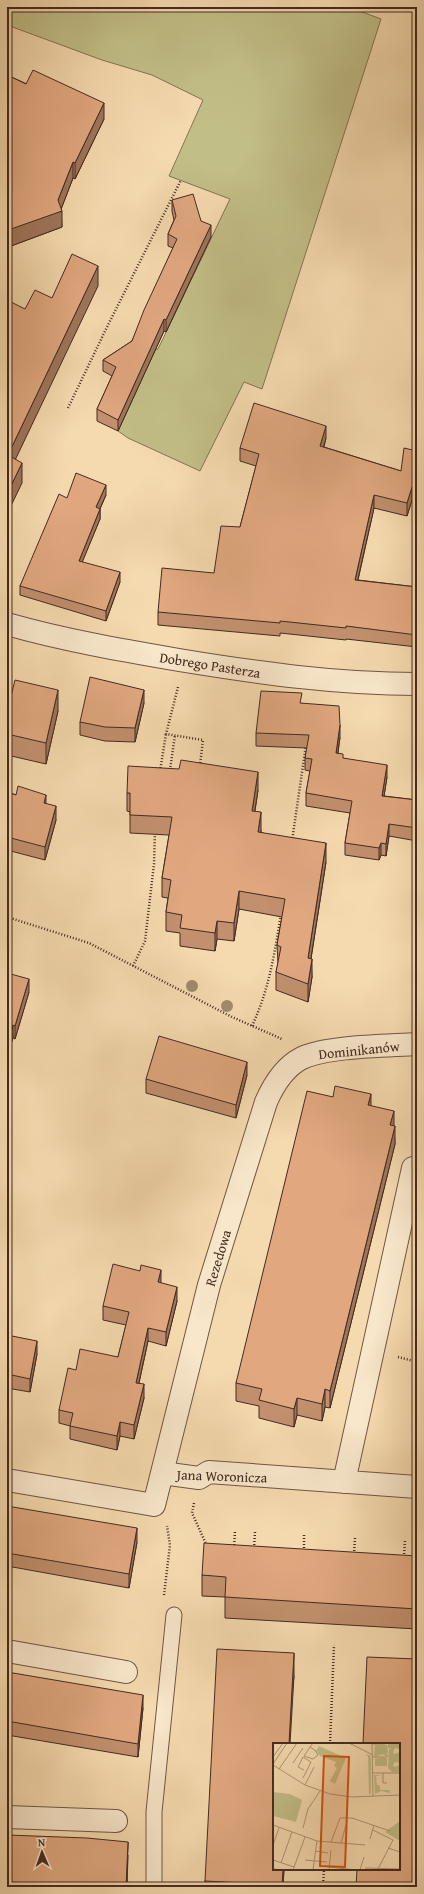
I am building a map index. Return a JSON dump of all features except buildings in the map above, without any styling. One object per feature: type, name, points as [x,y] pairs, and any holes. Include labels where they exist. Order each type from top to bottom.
[{"type":"street","name":"Dobrego Pasterza","points":[[7,624],[114,649],[248,672],[336,680],[417,684]]},
{"type":"street","name":"Dominikanów","points":[[302,1058],[332,1051],[417,1044]]},
{"type":"street","name":"Rezedowa","points":[[162,1473],[209,1285],[266,1102],[272,1087],[302,1058]]},
{"type":"street","points":[[344,1482],[413,1168]]},
{"type":"street","name":"Jana Woronicza","points":[[7,1480],[154,1505],[162,1473],[199,1478],[209,1472],[417,1487]]},
{"type":"street","points":[[7,1651],[126,1672]]},
{"type":"street","points":[[7,1817],[116,1821]]},
{"type":"lane","points":[[154,1887],[154,1812],[174,1615]]},
{"type":"path","points":[[68,408],[181,180]]},
{"type":"path","points":[[159,772],[166,734],[180,681]]},
{"type":"path","points":[[166,734],[203,740],[200,767]]},
{"type":"path","points":[[175,735],[169,770],[177,771]]},
{"type":"path","points":[[292,845],[307,739]]},
{"type":"path","points":[[133,966],[145,941],[154,864],[155,826]]},
{"type":"path","points":[[252,1026],[259,1011],[272,970],[282,908]]},
{"type":"path","points":[[7,917],[89,943],[252,1026],[290,1043],[302,1058]]},
{"type":"path","points":[[199,1478],[192,1513],[208,1549]]},
{"type":"path","points":[[164,1594],[170,1545],[167,1524]]},
{"type":"path","points":[[227,1550],[234,1550],[235,1531]]},
{"type":"path","points":[[254,1553],[255,1532]]},
{"type":"path","points":[[304,1535],[304,1556]]},
{"type":"path","points":[[354,1559],[355,1538]]},
{"type":"path","points":[[404,1562],[405,1540]]},
{"type":"path","points":[[330,1743],[334,1646]]},
{"type":"path","points":[[323,1887],[324,1870]]},
{"type":"shaded area","points":[[7,7],[349,7],[381,19],[262,389],[244,382],[200,471],[128,438],[118,431],[155,350],[158,349],[230,199],[169,176],[203,100],[152,75],[102,60],[7,25]]}]
